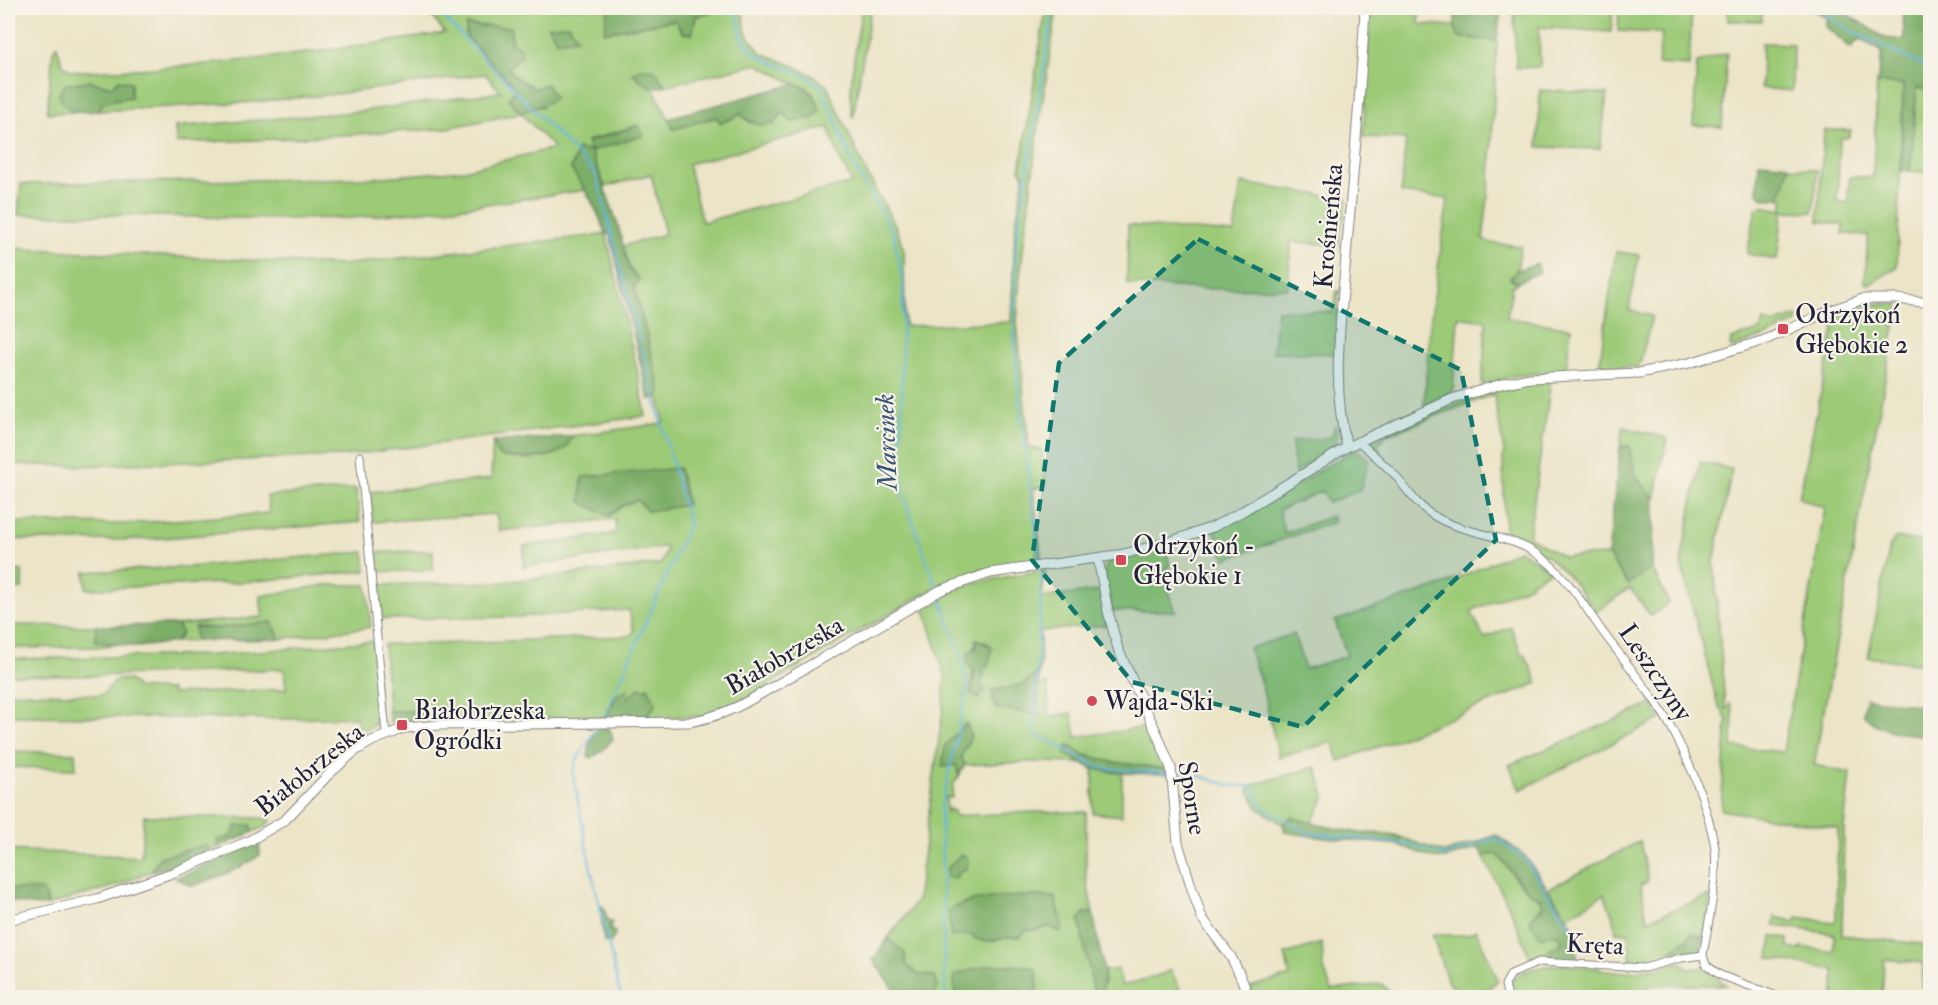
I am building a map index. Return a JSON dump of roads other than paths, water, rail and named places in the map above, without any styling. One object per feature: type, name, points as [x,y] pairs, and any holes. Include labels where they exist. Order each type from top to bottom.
[{"type":"street","name":"Krośnieńska","points":[[1347,447],[1340,416],[1341,325],[1365,8]]},
{"type":"street","name":"Białobrzeska","points":[[8,920],[97,899],[175,872],[249,841],[285,820],[330,772],[355,752],[386,734],[405,728],[439,724],[689,722],[707,719],[750,700],[937,591],[990,573],[1099,562],[1213,527],[1252,506],[1358,441],[1452,399],[1505,383],[1546,376],[1639,373],[1679,366],[1765,340],[1827,312],[1863,300],[1898,299],[1930,303]]},
{"type":"street","name":"Leszczyny","points":[[1358,441],[1381,461],[1427,512],[1456,527],[1524,547],[1546,560],[1593,618],[1658,707],[1691,771],[1714,844],[1714,887],[1703,955]]},
{"type":"street","points":[[360,456],[386,734]]},
{"type":"street","name":"Sporne","points":[[1099,562],[1118,649],[1158,736],[1172,773],[1178,843],[1192,889],[1203,918],[1231,957],[1249,998]]},
{"type":"street","name":"Kręta","points":[[1508,998],[1505,985],[1511,974],[1539,962],[1644,968],[1681,958],[1703,955]]},
{"type":"street","points":[[1703,955],[1706,965],[1720,975],[1782,998]]},
{"type":"waterway","points":[[435,8],[596,174],[640,343]]},
{"type":"waterway","name":"Marcinek","points":[[736,8],[742,36],[750,49],[769,61],[803,75],[822,88],[854,166],[893,232],[903,282],[901,460],[903,494],[937,589]]},
{"type":"waterway","points":[[1040,562],[1019,398],[1014,327],[1016,242],[1053,8]]},
{"type":"waterway","points":[[1816,8],[1851,31],[1930,67]]},
{"type":"waterway","points":[[604,717],[689,524],[641,348]]},
{"type":"waterway","points":[[1042,571],[1034,733],[1100,768],[1168,773]]},
{"type":"waterway","name":"Marcinek","points":[[939,594],[960,653],[968,686],[941,808],[945,998]]},
{"type":"waterway","points":[[597,728],[577,759],[573,774],[590,864],[621,998]]},
{"type":"waterway","points":[[1174,773],[1194,774],[1231,786],[1251,786],[1263,807],[1308,833],[1406,844],[1445,856],[1496,838],[1525,859],[1570,927]]},
{"type":"place","name":"Odrzykoń Głębokie 2","points":[[1783,329]]},
{"type":"place","name":"Odrzykoń - Głębokie 1","points":[[1121,560]]},
{"type":"place","name":"Wajda-Ski","points":[[1092,701]]},
{"type":"place","name":"Białobrzeska Ogródki","points":[[402,725]]}]
